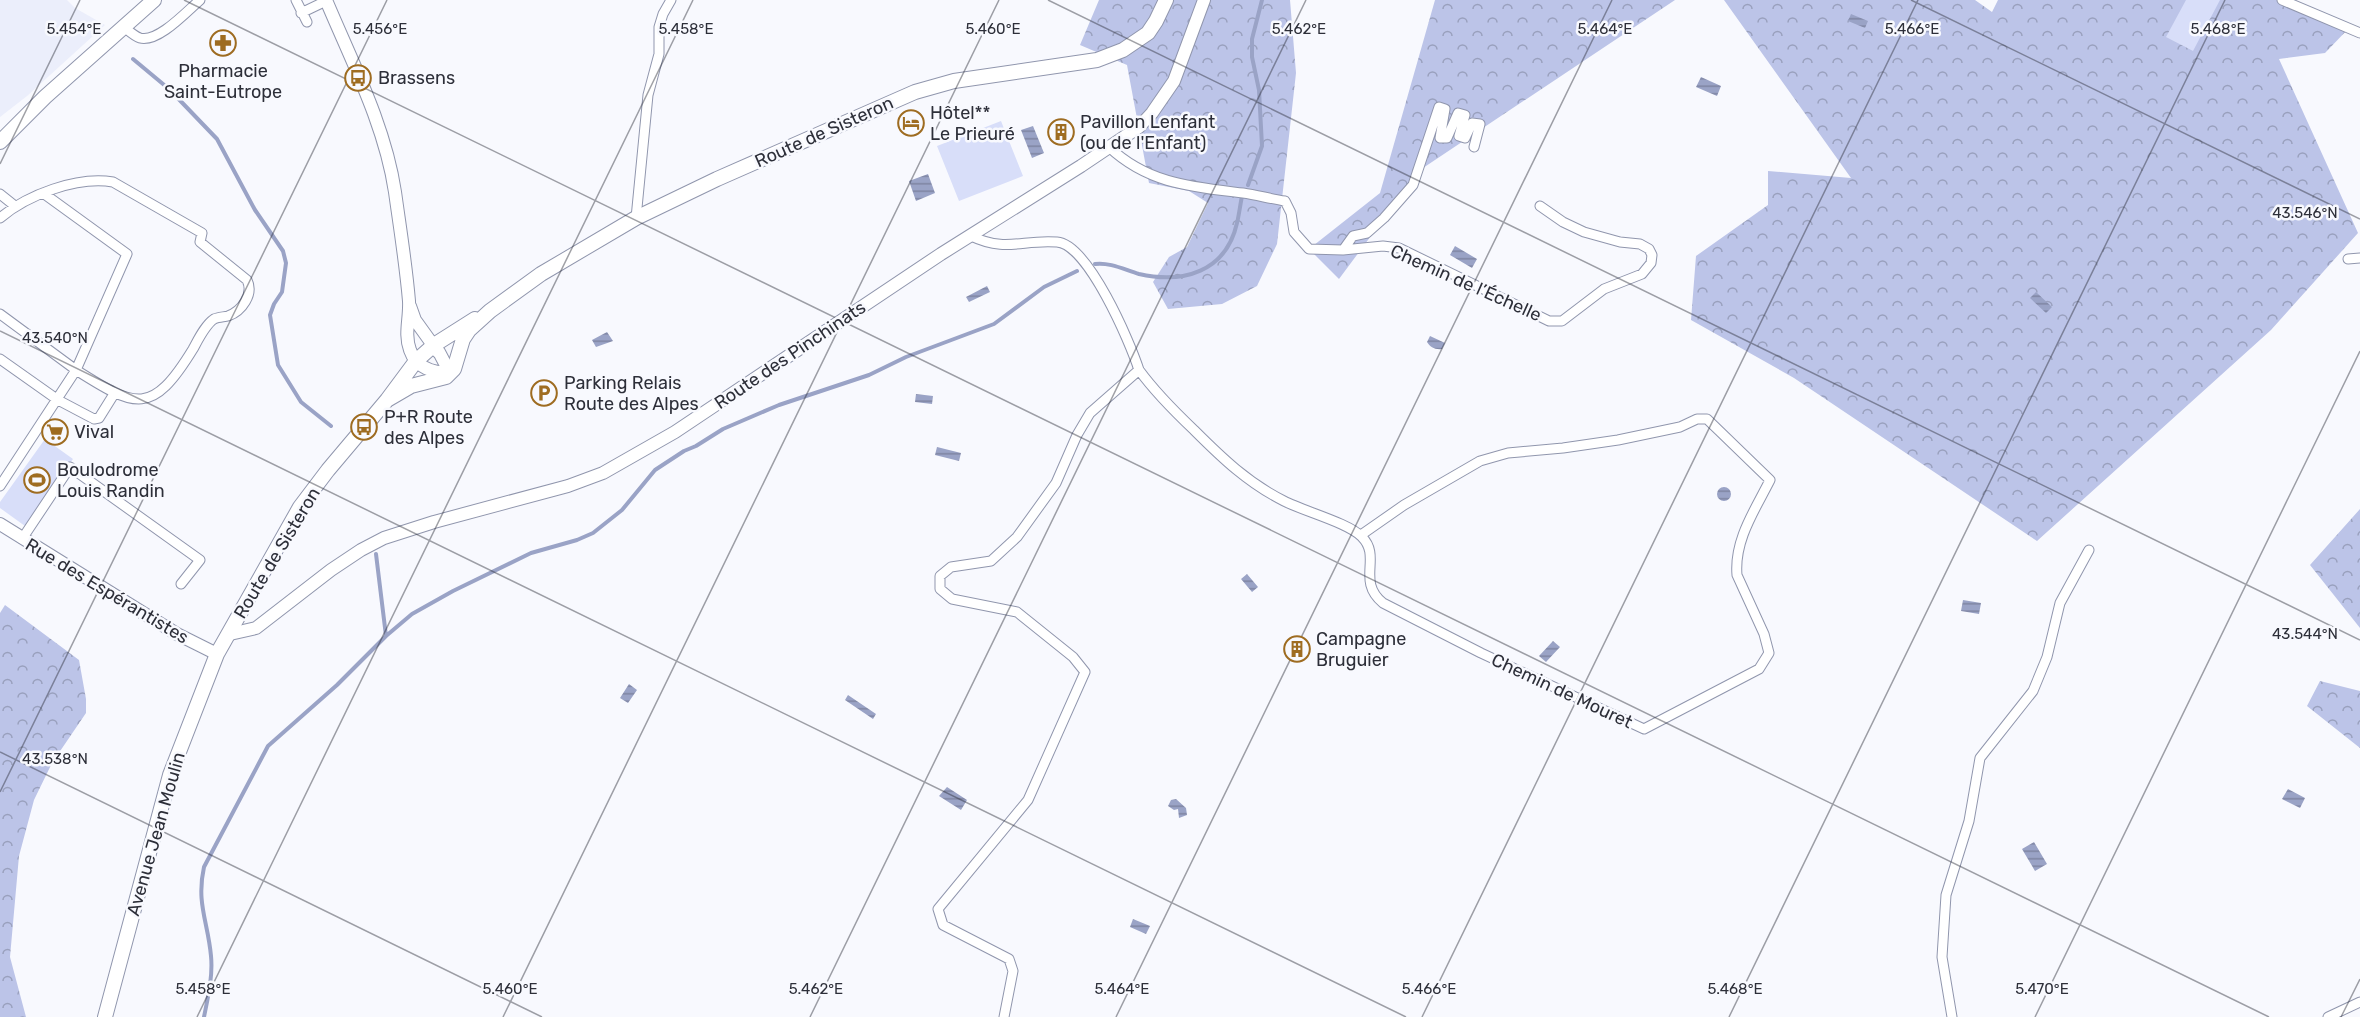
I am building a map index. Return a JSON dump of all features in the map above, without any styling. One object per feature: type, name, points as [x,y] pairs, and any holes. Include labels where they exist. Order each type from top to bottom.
[{"type":"main road","points":[[0,142],[45,97],[154,0]]},
{"type":"main road","name":"Route de Sisteron","points":[[387,400],[411,386],[438,376],[469,330],[490,311],[541,274],[636,218],[717,179],[915,92],[954,81],[1097,60],[1124,50],[1148,33],[1166,0]]},
{"type":"main road","name":"Route de Sisteron","points":[[217,654],[300,507],[387,400],[405,374],[413,356],[435,348],[451,333],[490,311]]},
{"type":"main road","name":"Avenue Jean Moulin","points":[[105,1017],[170,775],[217,654]]},
{"type":"street","points":[[124,27],[142,38],[152,38],[161,34],[200,0]]},
{"type":"street","points":[[636,218],[648,95],[659,54],[659,27],[671,0]]},
{"type":"street","name":"Route des Pinchinats","points":[[230,634],[256,628],[331,570],[384,538],[568,486],[623,463],[675,432],[941,254],[1139,127],[1165,96],[1185,55],[1204,0]]},
{"type":"street","points":[[2282,0],[2360,33]]},
{"type":"street","points":[[307,22],[300,4],[326,1],[378,125],[395,189],[409,302],[407,339],[413,356],[438,376]]},
{"type":"street","name":"Chemin de l’Échelle","points":[[1343,250],[1353,236],[1367,233],[1384,218],[1413,185],[1439,107],[1445,109],[1440,138],[1447,138],[1458,112],[1465,115],[1459,136],[1464,138],[1472,123],[1480,124],[1474,147]]},
{"type":"street","name":"Chemin de l’Échelle","points":[[1109,147],[1122,160],[1151,175],[1180,186],[1285,201],[1291,213],[1294,232],[1309,249],[1343,250],[1383,246],[1399,248],[1549,321],[1562,321],[1604,289],[1642,274],[1651,263],[1652,255],[1649,249],[1640,244],[1620,242],[1584,232],[1563,222],[1540,206]]},
{"type":"street","points":[[0,218],[15,206],[43,193],[75,184],[103,180],[113,182],[202,232],[200,242],[248,280],[250,286],[250,294],[245,303],[230,315],[214,319],[200,337],[176,377],[147,399],[135,400],[114,394],[76,370],[0,314]]},
{"type":"street","points":[[0,486],[76,370],[127,254],[43,193]]},
{"type":"street","points":[[0,194],[15,206]]},
{"type":"street","points":[[971,236],[987,244],[1000,246],[1054,241],[1069,246],[1078,253],[1112,305],[1139,370],[1155,393],[1226,462],[1256,486],[1286,502],[1361,535]]},
{"type":"street","points":[[2348,259],[2360,258]]},
{"type":"street","points":[[409,302],[415,320],[435,348],[438,376]]},
{"type":"street","points":[[423,330],[432,334],[451,333]]},
{"type":"street","points":[[435,348],[426,355],[425,363],[438,376]]},
{"type":"street","points":[[0,359],[58,400],[94,419],[99,418],[114,394]]},
{"type":"street","points":[[1004,1017],[1013,972],[1009,959],[943,925],[938,909],[1028,800],[1084,672],[1073,657],[1017,612],[952,599],[940,589],[940,576],[951,567],[991,561],[1017,537],[1056,483],[1077,435],[1090,413],[1139,370]]},
{"type":"street","name":"Chemin de Mouret","points":[[1696,419],[1707,419],[1770,480],[1738,544],[1736,565],[1737,575],[1764,634],[1769,653],[1759,669],[1644,729],[1481,653],[1383,603],[1373,595],[1370,587],[1370,547],[1361,535],[1404,505],[1480,461],[1508,453],[1610,442],[1680,427],[1696,419]]},
{"type":"street","points":[[22,538],[69,467],[200,560],[181,584]]},
{"type":"street","name":"Rue des Espérantistes","points":[[0,524],[177,634],[217,654]]},
{"type":"street","points":[[1952,1017],[1942,957],[1946,896],[1968,821],[1980,758],[2033,691],[2047,657],[2060,603],[2089,550]]},
{"type":"street","points":[[2328,1017],[2360,1002]]},
{"type":"shaded area","points":[[0,0],[67,0],[75,8],[105,25],[27,96],[0,117]]},
{"type":"shaded area","points":[[2186,0],[2220,0],[2193,51],[2166,37]]},
{"type":"shaded area","points":[[1851,14],[1868,21],[1865,28],[1848,21]]},
{"type":"shaded area","points":[[1701,77],[1721,86],[1717,96],[1696,87]]},
{"type":"shaded area","points":[[1001,121],[1023,176],[959,201],[937,146]]},
{"type":"shaded area","points":[[1033,126],[1044,153],[1032,158],[1021,130]]},
{"type":"shaded area","points":[[928,174],[935,193],[916,201],[909,181]]},
{"type":"shaded area","points":[[1455,246],[1477,259],[1472,268],[1450,255]]},
{"type":"shaded area","points":[[987,286],[990,292],[969,302],[966,297]]},
{"type":"shaded area","points":[[2036,292],[2052,307],[2046,313],[2030,298]]},
{"type":"shaded area","points":[[607,332],[613,341],[596,347],[592,340]]},
{"type":"shaded area","points":[[1430,336],[1445,343],[1442,349],[1435,349],[1427,342]]},
{"type":"shaded area","points":[[916,394],[933,396],[932,404],[915,402]]},
{"type":"shaded area","name":"Boulodrome Louis Randin","points":[[45,439],[73,459],[25,526],[0,508],[0,502]]},
{"type":"shaded area","points":[[937,447],[961,453],[959,461],[935,455]]},
{"type":"shaded area","points":[[1724,487],[1729,489],[1731,494],[1729,499],[1724,501],[1719,499],[1717,494],[1719,489]]},
{"type":"shaded area","points":[[1247,574],[1258,587],[1252,592],[1241,579]]},
{"type":"shaded area","points":[[1963,600],[1981,603],[1979,614],[1961,611]]},
{"type":"shaded area","points":[[1553,641],[1560,647],[1546,662],[1539,656]]},
{"type":"shaded area","points":[[629,684],[637,690],[628,703],[620,698]]},
{"type":"shaded area","points":[[848,695],[876,714],[873,719],[845,700]]},
{"type":"shaded area","points":[[947,787],[967,800],[961,810],[939,796]]},
{"type":"shaded area","points":[[2288,789],[2305,798],[2300,808],[2282,799]]},
{"type":"shaded area","points":[[1176,799],[1186,808],[1187,815],[1179,818],[1178,809],[1174,810],[1168,806],[1171,800]]},
{"type":"shaded area","points":[[2034,842],[2047,864],[2035,871],[2022,849]]},
{"type":"shaded area","points":[[1133,919],[1150,926],[1146,934],[1130,927]]},
{"type":"green space","points":[[1099,0],[1290,0],[1296,73],[1277,244],[1257,286],[1222,304],[1168,309],[1153,282],[1169,257],[1187,247],[1208,203],[1189,191],[1149,183],[1127,65],[1080,45]]},
{"type":"green space","points":[[1435,0],[1675,0],[1420,170],[1339,279],[1309,249],[1380,193]]},
{"type":"green space","points":[[1724,0],[1975,0],[1992,12],[1998,0],[2281,0],[2350,27],[2325,53],[2279,59],[2358,233],[2271,330],[2037,541],[1794,378],[1691,320],[1696,256],[1768,205],[1768,171],[1851,178]]},
{"type":"green space","points":[[2360,509],[2360,628],[2310,565]]},
{"type":"green space","points":[[5,605],[79,660],[86,699],[86,713],[52,763],[34,800],[19,856],[10,957],[26,1017],[0,1017],[0,613]]},
{"type":"green space","points":[[2320,681],[2360,691],[2360,748],[2307,706]]},
{"type":"waterway","points":[[1248,185],[1262,146],[1259,90],[1252,57],[1252,39],[1262,0]]},
{"type":"waterway","points":[[133,59],[169,89],[217,139],[255,210],[283,251],[286,263],[282,292],[270,315],[278,365],[301,402],[331,426]]},
{"type":"waterway","points":[[1095,264],[1112,265],[1155,277],[1171,277],[1200,271],[1213,263],[1231,240],[1242,196]]},
{"type":"waterway","points":[[204,1017],[210,986],[211,964],[201,891],[204,867],[268,746],[337,685],[386,636],[412,614],[453,591],[531,553],[593,533],[622,510],[655,470],[723,429],[779,405],[869,375],[906,357],[994,324],[1044,287],[1077,271]]},
{"type":"waterway","points":[[376,554],[386,636]]},
{"type":"place","name":"Pharmacie Saint-Eutrope","points":[[223,43]]},
{"type":"place","name":"Brassens","points":[[358,78]]},
{"type":"place","name":"Hôtel** Le Prieuré","points":[[911,123]]},
{"type":"place","name":"Pavillon Lenfant (ou de l'Enfant)","points":[[1061,132]]},
{"type":"place","name":"Parking Relais Route des Alpes","points":[[544,393]]},
{"type":"place","name":"P+R Route des Alpes","points":[[364,427]]},
{"type":"place","name":"Vival","points":[[55,432]]},
{"type":"place","name":"Boulodrome Louis Randin","points":[[37,480]]},
{"type":"place","name":"Campagne Bruguier","points":[[1297,649]]}]
